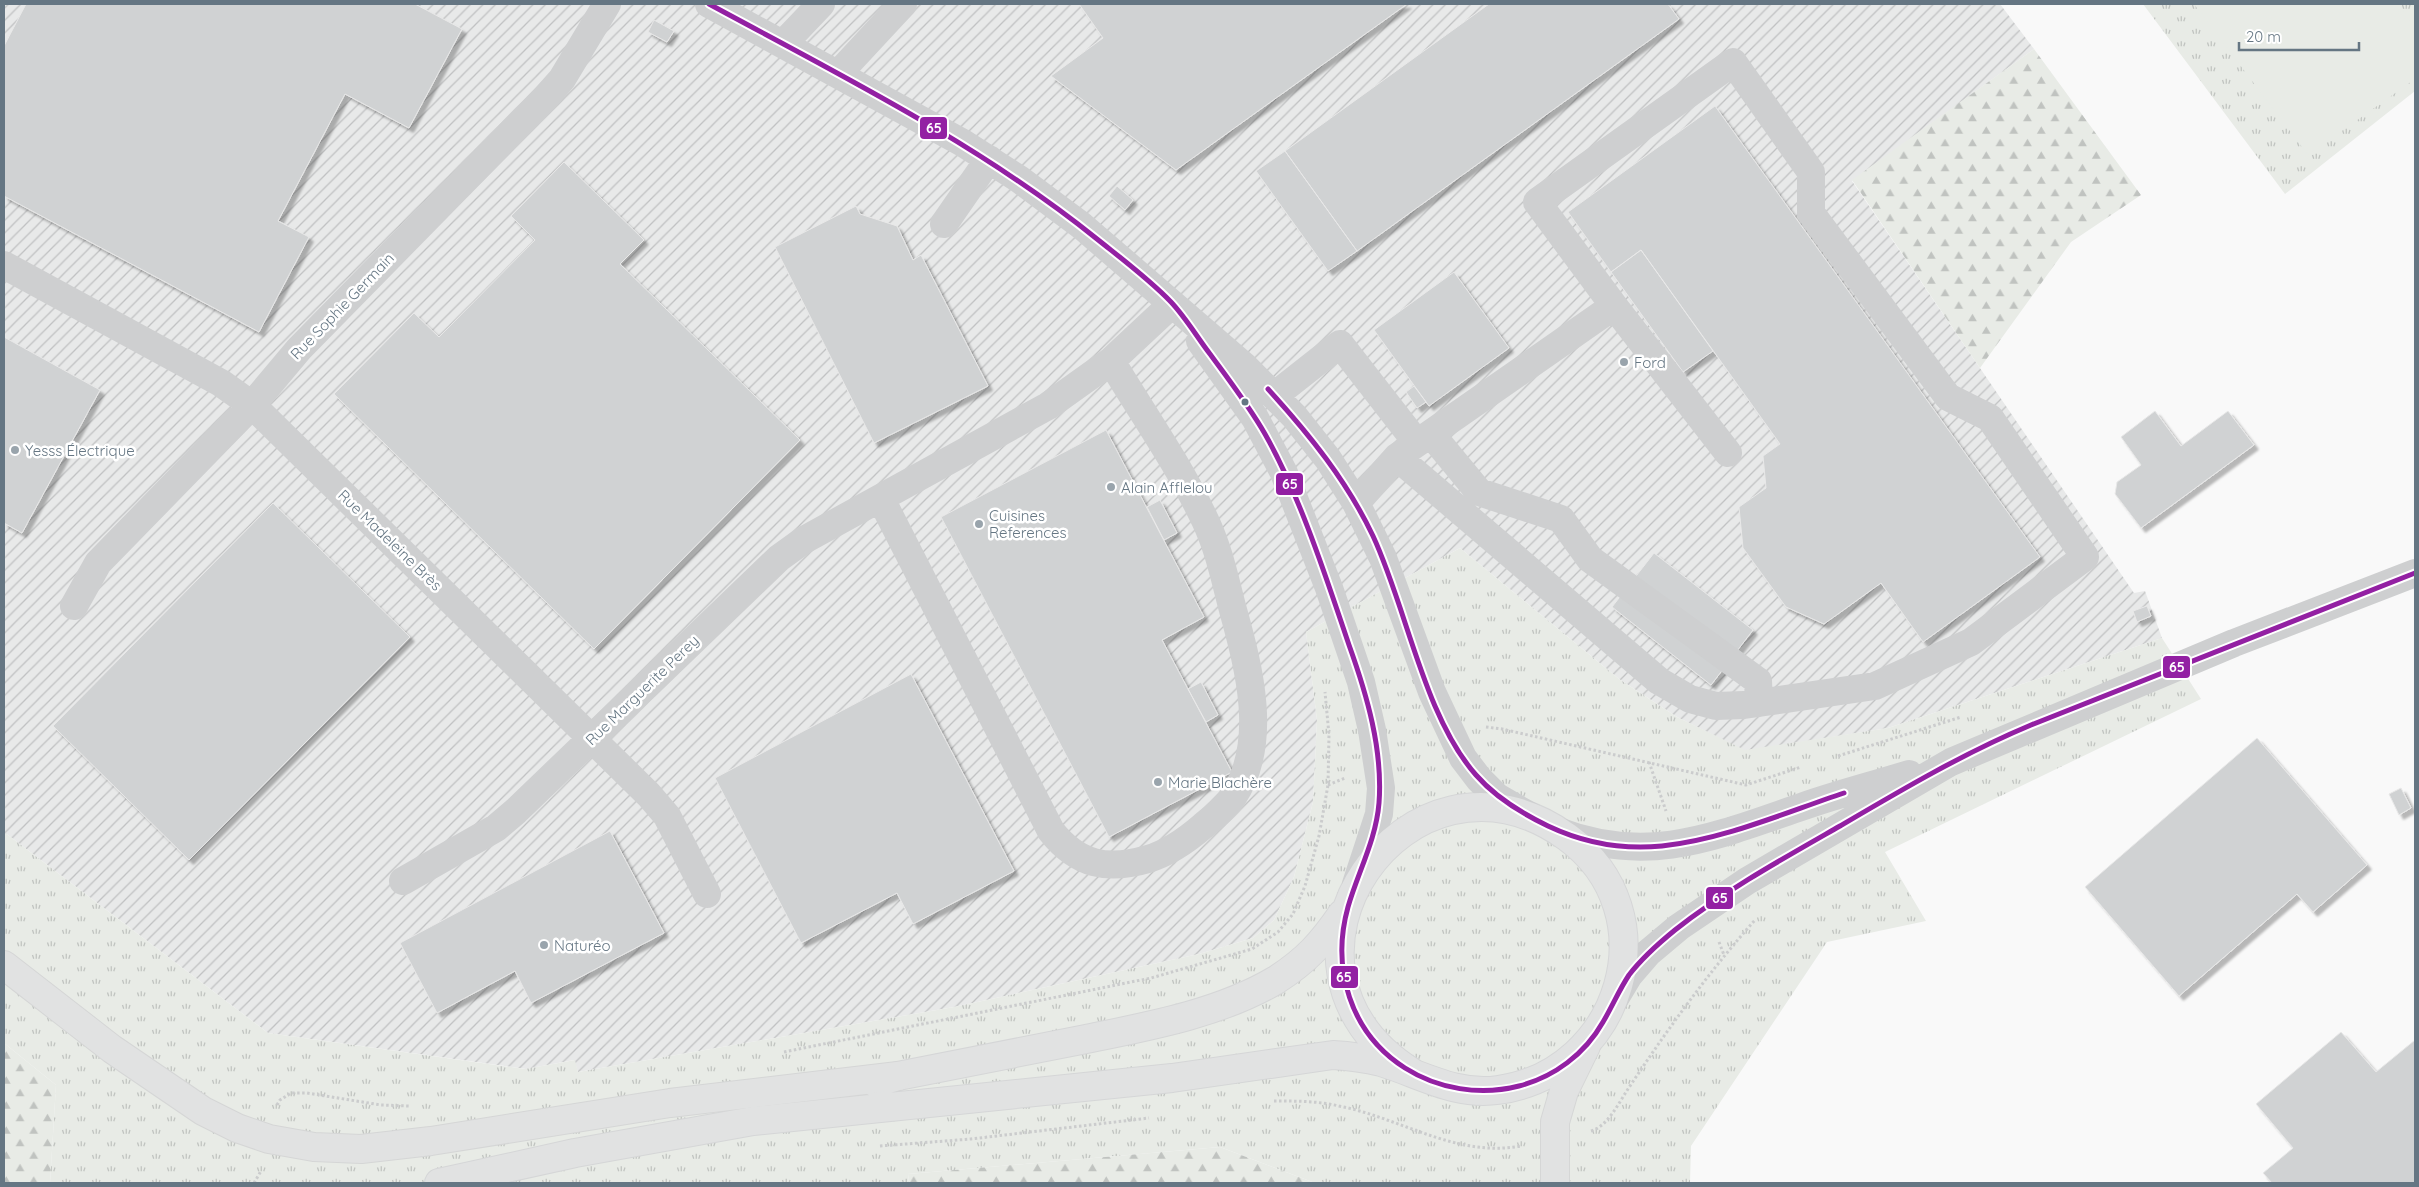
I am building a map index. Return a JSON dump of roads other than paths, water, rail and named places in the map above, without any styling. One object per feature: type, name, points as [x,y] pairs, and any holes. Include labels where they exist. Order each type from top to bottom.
[{"type":"main road","points":[[4,965],[112,1049],[203,1111],[237,1128],[269,1139],[314,1147],[361,1149],[431,1141],[670,1103],[898,1076],[1160,1024],[1227,1002],[1275,980],[1301,962],[1323,942],[1379,852],[1395,838],[1432,817],[1453,812],[1496,809],[1547,825],[1574,843],[1602,874],[1619,914],[1623,952],[1620,978],[1613,1002],[1602,1025],[1586,1046],[1564,1091],[1555,1122],[1555,1183]]},
{"type":"main road","points":[[1350,898],[1340,950],[1347,992],[1354,1012],[1373,1041],[1398,1064],[1413,1073]]},
{"type":"main road","points":[[439,1183],[654,1138],[753,1121],[1172,1078],[1333,1055],[1359,1057],[1413,1073],[1444,1086],[1478,1091],[1496,1091],[1545,1077],[1560,1068],[1586,1046]]},
{"type":"main road","points":[[753,1121],[898,1076]]},
{"type":"street","name":"Rue Sophie Germain","points":[[74,606],[98,563],[252,405],[299,349],[546,97],[566,72],[607,4]]},
{"type":"street","points":[[709,4],[989,159],[1082,226],[1243,365],[1294,416],[1328,459],[1356,503],[1383,558],[1432,692],[1463,758],[1497,797],[1547,825],[1582,840],[1619,847],[1678,844],[1951,762],[2198,658],[2415,573]]},
{"type":"street","points":[[782,44],[821,4]]},
{"type":"street","points":[[838,74],[902,4]]},
{"type":"street","points":[[1274,396],[1340,344],[1415,445],[1659,681],[1690,699],[1716,706],[1759,703],[1875,686],[1971,642],[2086,557],[1990,418],[1948,397],[1811,213],[1810,172],[1733,62],[1537,202],[1614,306],[1728,453]]},
{"type":"street","points":[[944,224],[989,159]]},
{"type":"street","name":"Rue Madeleine Brès","points":[[4,265],[221,383],[252,405],[593,739],[668,816],[707,894]]},
{"type":"street","points":[[1172,304],[1255,418],[1284,473],[1329,588],[1361,682],[1381,788],[1379,814],[1350,898]]},
{"type":"street","name":"Rue Marguerite Perey","points":[[403,881],[496,828],[593,739],[779,558],[804,540],[1048,406],[1111,361],[1172,304]]},
{"type":"street","points":[[1356,503],[1415,445],[1614,306]]},
{"type":"street","points":[[881,499],[1051,831],[1065,848],[1079,857],[1102,864],[1124,864],[1150,858],[1189,838],[1232,799],[1241,783],[1251,749],[1253,720],[1245,655],[1220,558],[1206,522],[1186,481],[1111,361]]},
{"type":"street","points":[[1415,445],[1479,492],[1561,519],[1590,559],[1758,681],[1759,703]]},
{"type":"street","points":[[1613,1002],[1629,974],[1648,953],[1679,927],[1746,881],[1951,762]]},
{"type":"place","name":"Ford","points":[[1624,362]]},
{"type":"place","name":"Yesss Électrique","points":[[15,450]]},
{"type":"place","name":"Alain Afflelou","points":[[1111,487]]},
{"type":"place","name":"Cuisines References","points":[[979,524]]},
{"type":"place","name":"Marie Blachère","points":[[1158,782]]},
{"type":"place","name":"Naturéo","points":[[544,945]]}]
